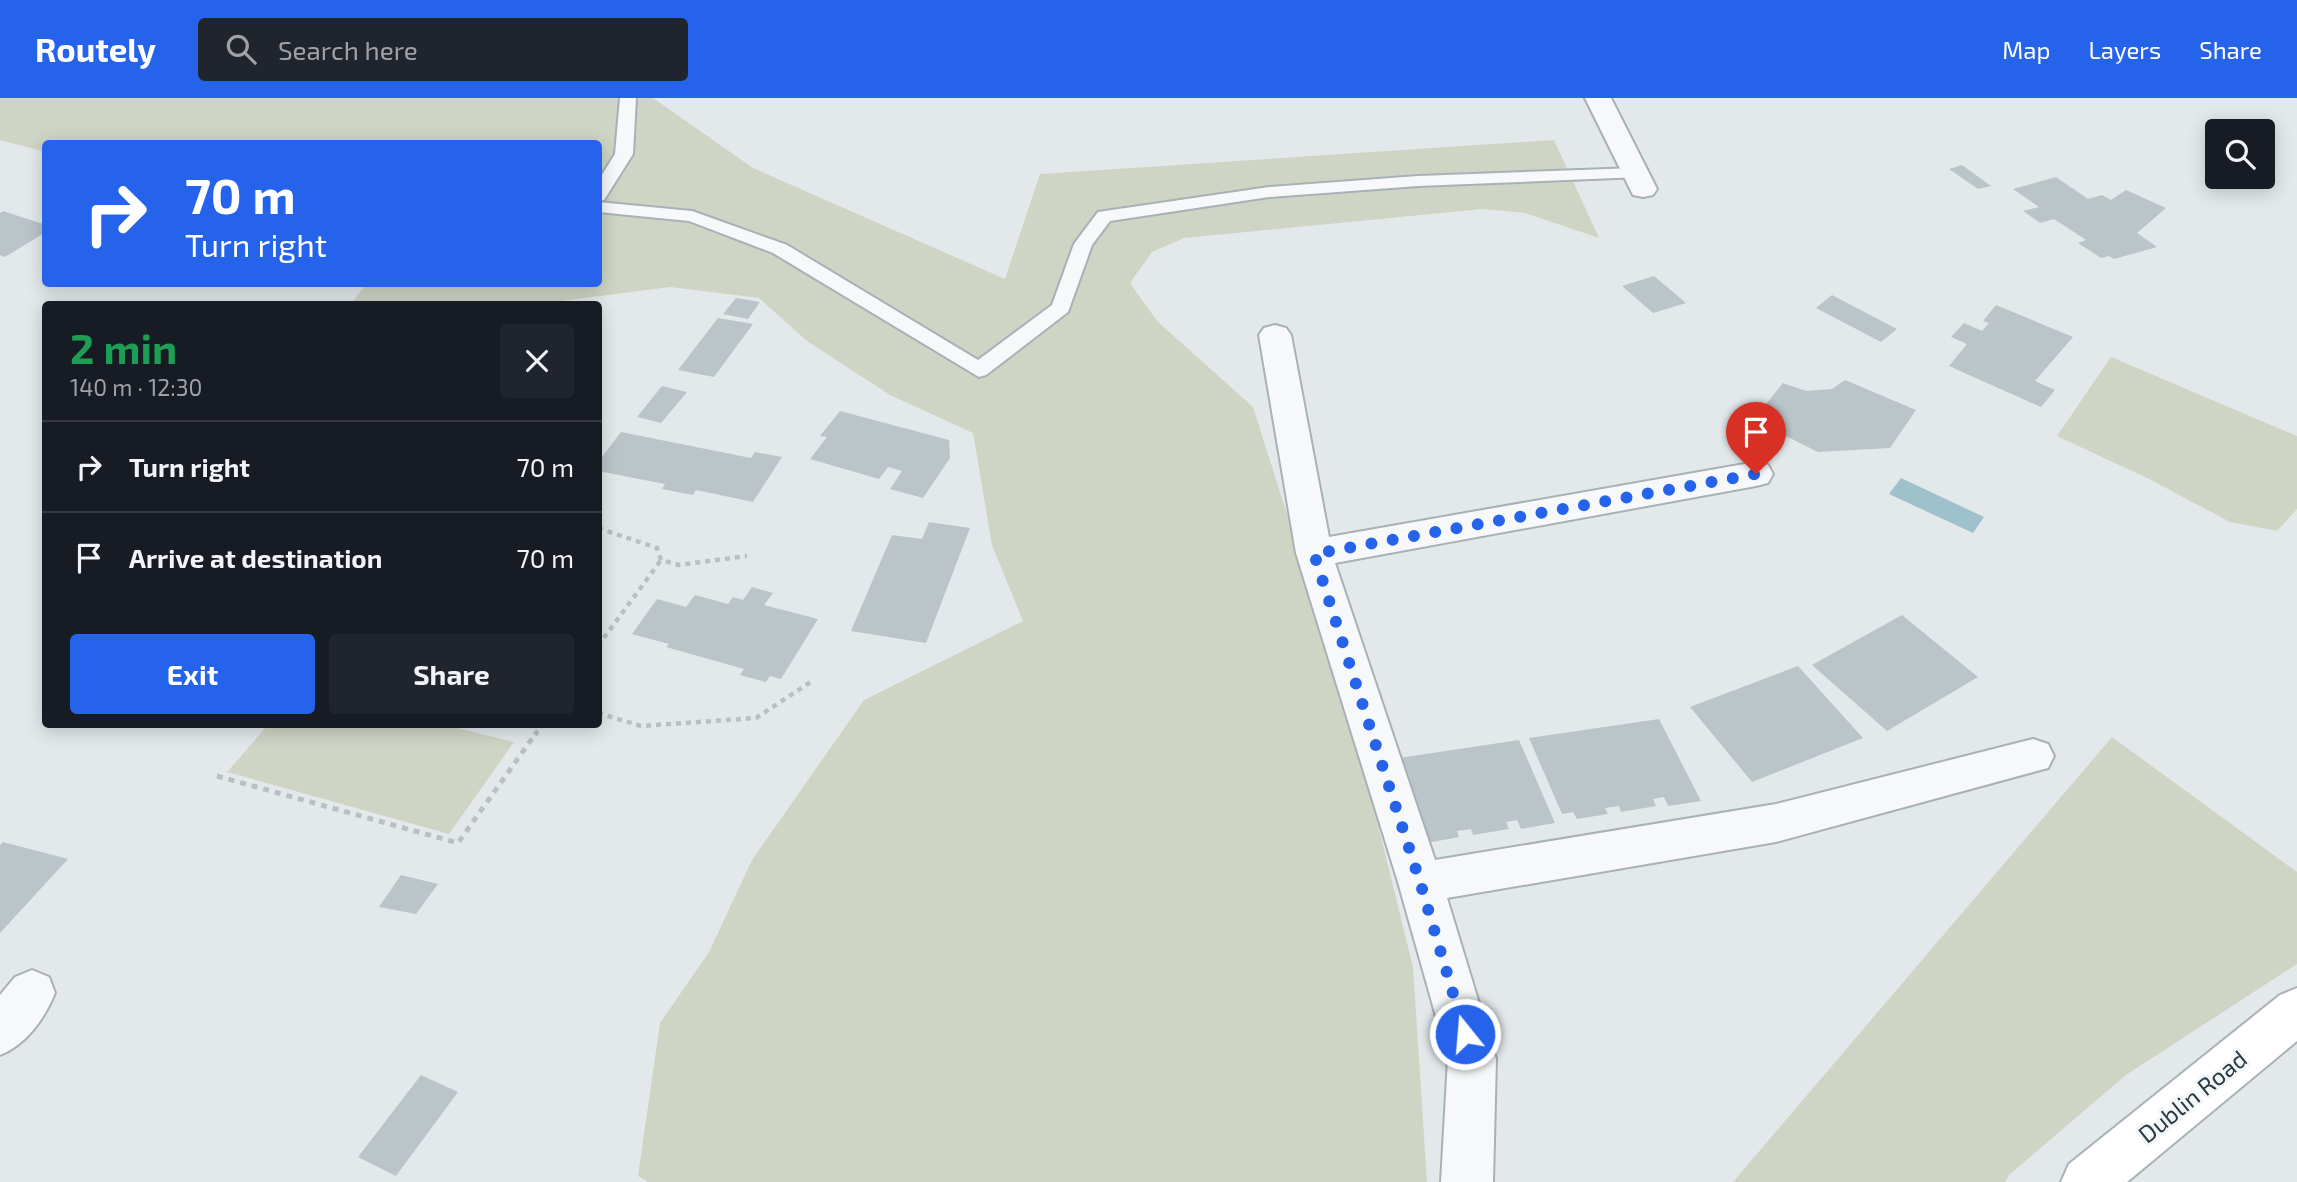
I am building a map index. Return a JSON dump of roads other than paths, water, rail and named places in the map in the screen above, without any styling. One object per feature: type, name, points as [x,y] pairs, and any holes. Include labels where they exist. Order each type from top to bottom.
[{"type":"main road","name":"Dublin Road","points":[[2087,1182],[2297,1011]]},
{"type":"street","points":[[1598,98],[1639,181]]},
{"type":"street","points":[[1275,335],[1314,554],[1420,882],[1472,1059],[1466,1182]]},
{"type":"street","points":[[1314,554],[1756,474]]},
{"type":"street","points":[[1420,882],[1776,823],[2033,756]]},
{"type":"street","points":[[0,1032],[32,992]]},
{"type":"lane","points":[[602,189],[624,153],[628,98]]},
{"type":"lane","points":[[602,207],[692,216],[780,249],[979,370],[1061,308],[1083,244],[1104,216],[1269,192],[1418,181],[1639,181]]},
{"type":"water","points":[[1901,478],[1984,517],[1973,533],[1889,494]]}]
